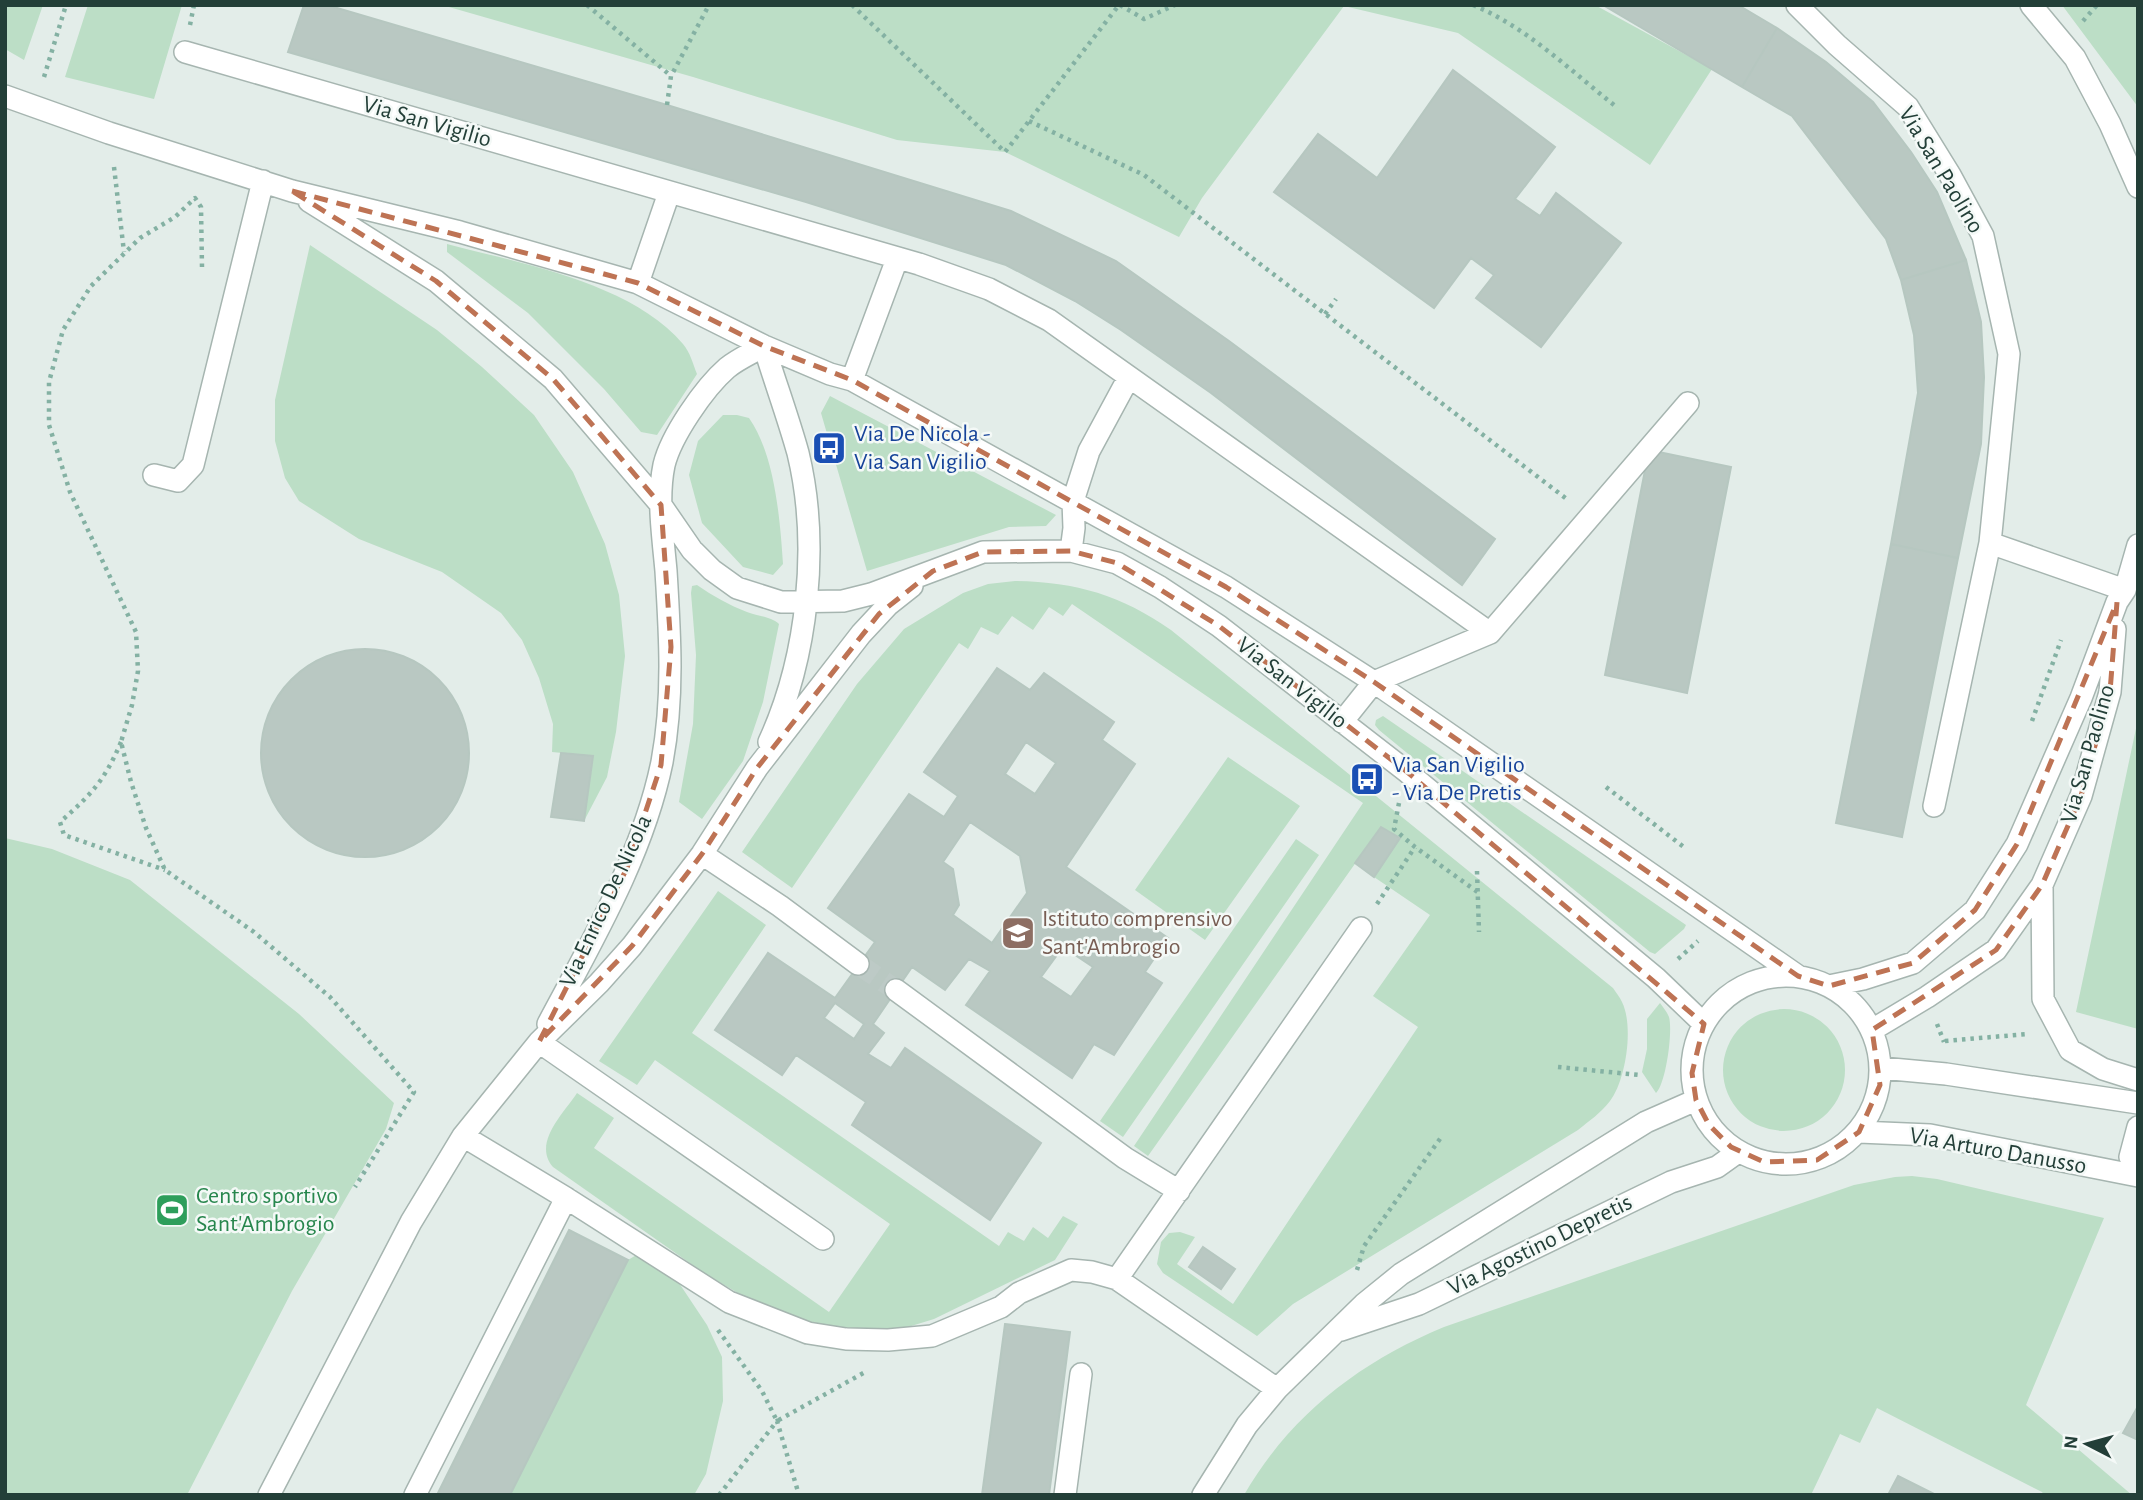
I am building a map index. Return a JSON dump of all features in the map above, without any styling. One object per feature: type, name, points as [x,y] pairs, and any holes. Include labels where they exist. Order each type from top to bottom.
[{"type":"street","name":"Via San Paolino","points":[[1797,5],[1836,45],[1909,107],[1983,236],[2009,354],[1990,543],[1934,806]]},
{"type":"street","points":[[2031,5],[2075,58],[2110,124],[2138,187]]},
{"type":"street","name":"Via San Vigilio","points":[[185,52],[919,264],[1001,295],[1048,320],[1490,633]]},
{"type":"street","name":"Via San Vigilio","points":[[5,96],[109,133],[292,191],[460,232],[639,283],[764,346],[852,380],[1226,587],[1374,682],[1798,976]]},
{"type":"street","points":[[154,475],[178,481],[193,465],[263,181]]},
{"type":"street","name":"Via San Vigilio","points":[[292,191],[436,281],[552,379],[661,505]]},
{"type":"street","points":[[639,283],[669,193]]},
{"type":"street","points":[[852,380],[897,259]]},
{"type":"street","name":"Via Enrico De Nicola","points":[[539,1042],[627,868],[649,809],[661,765],[668,727],[671,647],[661,505],[664,464],[683,422],[712,384],[728,367],[764,346],[798,454],[809,529],[805,603],[794,674],[779,721],[757,768]]},
{"type":"street","points":[[1071,551],[1073,501],[1089,451],[1129,377]]},
{"type":"street","points":[[1342,722],[1374,682],[1490,633],[1688,403]]},
{"type":"street","points":[[661,505],[692,550],[737,589],[781,602],[805,603]]},
{"type":"street","points":[[1990,543],[2121,596]]},
{"type":"street","name":"Via San Paolino","points":[[1829,986],[1863,979],[1913,963],[1975,910],[2017,844],[2081,698],[2138,545]]},
{"type":"street","name":"Via San Vigilio","points":[[805,603],[842,601],[871,594],[983,552],[1071,551],[1117,563],[1160,587],[1219,626],[1420,782],[1656,978],[1704,1024]]},
{"type":"street","name":"Via Enrico De Nicola","points":[[269,1495],[411,1222],[463,1136],[539,1042],[632,946],[702,854],[757,768],[879,614],[902,593],[933,571]]},
{"type":"street","name":"Via San Paolino","points":[[1872,1030],[1996,950],[2042,885],[2081,796],[2110,692],[2121,596]]},
{"type":"street","points":[[702,854],[780,906],[858,964]]},
{"type":"street","points":[[2042,885],[2043,999],[2070,1050],[2103,1069],[2138,1080]]},
{"type":"street","points":[[1117,1279],[1361,928]]},
{"type":"street","points":[[1798,976],[1829,986],[1854,1004],[1872,1030],[1881,1068],[1875,1102],[1868,1118],[1858,1132],[1839,1148],[1817,1160],[1792,1165],[1764,1162],[1738,1152],[1709,1125],[1696,1100],[1692,1073],[1695,1048],[1704,1024],[1721,1002],[1744,986],[1770,977],[1798,976]]},
{"type":"street","points":[[896,990],[1125,1158],[1179,1191]]},
{"type":"street","points":[[539,1042],[823,1239]]},
{"type":"street","points":[[1881,1068],[1972,1078],[2138,1103]]},
{"type":"street","name":"Via Agostino Depretis","points":[[1203,1495],[1247,1425],[1277,1389],[1364,1304],[1401,1273],[1646,1122],[1696,1100]]},
{"type":"street","points":[[2138,1127],[2130,1157],[2138,1168]]},
{"type":"street","name":"Via Arturo Danusso","points":[[1858,1132],[1930,1135],[2138,1175]]},
{"type":"street","points":[[463,1136],[729,1302],[808,1333],[846,1339],[888,1340],[932,1336],[1001,1307],[1019,1293],[1071,1270],[1093,1272],[1117,1279],[1277,1389]]},
{"type":"street","name":"Via Agostino Depretis","points":[[1339,1331],[1419,1304],[1671,1182],[1717,1167],[1738,1152]]},
{"type":"street","points":[[415,1495],[566,1198]]},
{"type":"street","points":[[1065,1495],[1080,1374]]},
{"type":"path","points":[[44,77],[66,5]]},
{"type":"path","points":[[587,5],[671,76]]},
{"type":"path","points":[[667,105],[671,76],[709,5]]},
{"type":"path","points":[[852,5],[1005,152],[1119,5],[1144,19],[1175,5]]},
{"type":"path","points":[[1473,5],[1515,27],[1614,105]]},
{"type":"path","points":[[2078,27],[2097,5]]},
{"type":"path","points":[[1029,121],[1144,175],[1590,517]]},
{"type":"path","points":[[112,159],[125,253]]},
{"type":"path","points":[[202,267],[201,207],[195,198],[175,217],[140,238],[91,286],[63,330],[49,382],[49,425],[70,492],[136,632],[138,671],[121,742],[108,771],[87,799],[60,822],[64,835],[165,870],[254,932],[330,997],[414,1092],[355,1187]]},
{"type":"path","points":[[1325,314],[1336,299]]},
{"type":"path","points":[[2032,721],[2062,639]]},
{"type":"path","points":[[121,742],[146,828],[165,870]]},
{"type":"path","points":[[1606,787],[1685,848]]},
{"type":"path","points":[[1401,797],[1394,829],[1479,892]]},
{"type":"path","points":[[1361,928],[1415,847]]},
{"type":"path","points":[[1479,932],[1479,892],[1476,883],[1480,859]]},
{"type":"path","points":[[1670,967],[1705,935]]},
{"type":"path","points":[[1934,1015],[1944,1041],[1944,1049]]},
{"type":"path","points":[[1944,1041],[2041,1032]]},
{"type":"path","points":[[1558,1067],[1639,1075]]},
{"type":"path","points":[[1357,1272],[1364,1247],[1442,1136]]},
{"type":"path","points":[[719,1495],[777,1421],[799,1495]]},
{"type":"highlighted area","points":[[292,191],[638,283],[764,346],[852,380],[1226,587],[1374,682],[1798,976],[1829,986],[1913,963],[1975,910],[2017,844],[2117,602],[2110,692],[2081,796],[2042,885],[1996,950],[1872,1030],[1880,1085],[1859,1132],[1817,1160],[1764,1162],[1731,1147],[1709,1125],[1696,1100],[1692,1073],[1704,1024],[1406,771],[1219,626],[1117,563],[1071,551],[983,552],[933,571],[879,614],[757,768],[702,854],[632,946],[539,1042],[627,868],[661,765],[671,647],[661,505],[553,379],[436,281]]},
{"type":"green space","points":[[5,5],[43,5],[24,60],[5,49]]},
{"type":"green space","points":[[88,5],[182,5],[154,99],[65,77]]},
{"type":"green space","points":[[442,5],[1595,5],[1712,69],[1650,165],[1458,33],[1344,6],[1202,198],[1179,237],[1005,152],[897,140],[693,77]]},
{"type":"green space","points":[[2062,5],[2138,5],[2138,107]]},
{"type":"green space","points":[[447,244],[574,279],[635,305],[661,323],[683,344],[697,374],[657,435],[641,432],[604,389],[528,313],[447,252]]},
{"type":"green space","points":[[310,245],[437,330],[482,367],[534,415],[573,472],[605,544],[619,595],[625,656],[616,732],[607,777],[584,821],[593,756],[552,752],[553,724],[539,678],[522,640],[501,613],[442,572],[359,539],[299,501],[285,478],[275,441],[275,400]]},
{"type":"green space","points":[[830,396],[1056,515],[1046,526],[1009,527],[867,571],[821,413]]},
{"type":"green space","points":[[723,415],[749,418],[765,450],[775,488],[783,564],[773,575],[743,567],[702,523],[689,475],[698,441]]},
{"type":"green space","points":[[1015,581],[1058,584],[1097,593],[1134,608],[1171,630],[1613,988],[1626,1012],[1628,1038],[1624,1067],[1616,1092],[1599,1113],[1578,1130],[1293,1304],[1257,1336],[1163,1273],[1157,1264],[1161,1242],[1169,1233],[1180,1232],[1195,1237],[1177,1264],[1233,1304],[1418,1027],[1373,996],[1430,915],[1374,877],[1400,838],[1381,827],[1148,1156],[1134,1146],[1363,803],[1072,604],[1063,616],[1049,607],[1033,630],[1012,616],[998,635],[981,627],[968,649],[959,643],[792,888],[742,852],[857,684],[904,629],[963,593],[988,584]]},
{"type":"green space","points":[[697,585],[715,597],[779,624],[763,702],[743,761],[702,819],[679,802],[693,724],[696,655],[691,593],[692,586]]},
{"type":"green space","points":[[1383,716],[1686,925],[1684,929],[1655,954],[1650,952],[1379,730],[1375,725],[1376,720]]},
{"type":"green space","points":[[2138,719],[2138,1029],[2076,1012]]},
{"type":"green space","points":[[1228,757],[1300,806],[1205,940],[1135,890]]},
{"type":"green space","name":"Centro sportivo Sant'Ambrogio","points":[[5,838],[52,849],[130,880],[299,1014],[394,1103],[386,1129],[292,1291],[187,1495],[5,1495]]},
{"type":"green space","points":[[1296,839],[1319,855],[1123,1137],[1100,1121]]},
{"type":"green space","points":[[718,891],[766,925],[692,1033],[999,1246],[1008,1232],[1024,1241],[1033,1227],[1048,1238],[1063,1216],[1078,1224],[1055,1260],[934,1319],[908,1327],[881,1331],[813,1325],[776,1313],[704,1273],[553,1167],[547,1158],[548,1138],[577,1093],[614,1118],[594,1148],[829,1312],[890,1224],[655,1060],[637,1085],[599,1061]]},
{"type":"green space","points":[[1660,1003],[1669,1017],[1670,1034],[1666,1069],[1656,1093],[1642,1072],[1647,1049],[1647,1019]]},
{"type":"green space","points":[[1784,1009],[1808,1013],[1827,1027],[1841,1046],[1845,1070],[1841,1094],[1827,1113],[1808,1127],[1784,1131],[1760,1127],[1741,1113],[1727,1094],[1723,1070],[1727,1046],[1741,1027],[1760,1013]]},
{"type":"green space","points":[[1912,1176],[1937,1179],[2104,1218],[2026,1405],[2132,1495],[2044,1495],[1877,1408],[1860,1443],[1840,1434],[1811,1495],[1244,1495],[1283,1440],[1306,1415],[1356,1374],[1413,1341],[1444,1327],[1854,1185]]},
{"type":"green space","points":[[638,1254],[679,1283],[707,1325],[722,1357],[723,1401],[706,1474],[694,1495],[510,1495],[628,1260]]},
{"type":"building","points":[[304,5],[327,5],[667,105],[1011,211],[1116,261],[1229,341],[1495,539],[1462,585],[1211,393],[1075,301],[1006,265],[806,202],[288,52]]},
{"type":"building","points":[[1603,5],[1738,5],[1777,28],[1742,87]]},
{"type":"building","points":[[1777,28],[1826,62],[1873,102],[1937,192],[1966,260],[1901,280],[1886,239],[1792,116],[1742,87]]},
{"type":"building","points":[[1453,70],[1555,147],[1515,199],[1540,216],[1556,193],[1621,243],[1541,347],[1476,298],[1494,275],[1471,258],[1434,308],[1274,192],[1318,134],[1377,178]]},
{"type":"building","points":[[1966,260],[1981,322],[1984,377],[1981,444],[1958,558],[1891,544],[1918,393],[1914,335],[1901,280]]},
{"type":"building","points":[[1649,450],[1731,467],[1687,693],[1605,675]]},
{"type":"building","points":[[1891,544],[1958,558],[1902,837],[1836,823]]},
{"type":"building","points":[[365,649],[405,657],[423,666],[439,679],[452,695],[461,713],[469,753],[461,793],[452,811],[439,827],[423,840],[405,849],[365,857],[325,849],[307,840],[291,827],[278,811],[269,793],[261,753],[269,713],[278,695],[291,679],[307,666],[325,657]]},
{"type":"building","points":[[997,668],[1030,690],[1044,673],[1114,722],[1102,740],[1135,764],[1066,867],[1168,938],[1145,972],[1162,983],[1114,1055],[1094,1044],[1072,1078],[966,1005],[990,971],[969,959],[945,990],[912,967],[873,1024],[884,1033],[868,1054],[891,1068],[905,1048],[1041,1143],[990,1220],[852,1125],[866,1102],[796,1055],[782,1075],[715,1030],[768,953],[835,998],[875,942],[828,908],[909,794],[944,817],[958,796],[924,772]],"holes":[[[1026,742],[1056,763],[1035,794],[1005,774]],[[970,822],[1020,856],[1027,893],[992,943],[953,915],[959,905],[953,869],[943,862]],[[1063,947],[1093,967],[1071,997],[1041,977]],[[835,1003],[864,1024],[854,1039],[824,1018]]]},
{"type":"building","points":[[561,753],[593,756],[584,821],[551,817]]},
{"type":"building","points":[[1381,827],[1400,838],[1374,877],[1355,863]]},
{"type":"building","points":[[569,1230],[628,1260],[510,1495],[437,1495]]},
{"type":"building","points":[[1203,1247],[1235,1269],[1221,1289],[1189,1267]]},
{"type":"building","points":[[1005,1324],[1070,1332],[1049,1495],[982,1495]]},
{"type":"building","points":[[2138,1406],[2138,1440],[2123,1433]]},
{"type":"building","points":[[1898,1476],[1936,1495],[1888,1495]]},
{"type":"tunnel","points":[[858,964],[896,990]]},
{"type":"place","name":"Via De Nicola - Via San Vigilio","points":[[829,448]]},
{"type":"place","name":"Via San Vigilio - Via De Pretis","points":[[1367,779]]},
{"type":"place","name":"Istituto comprensivo Sant'Ambrogio","points":[[1018,933]]},
{"type":"place","name":"Centro sportivo Sant'Ambrogio","points":[[172,1210]]}]
